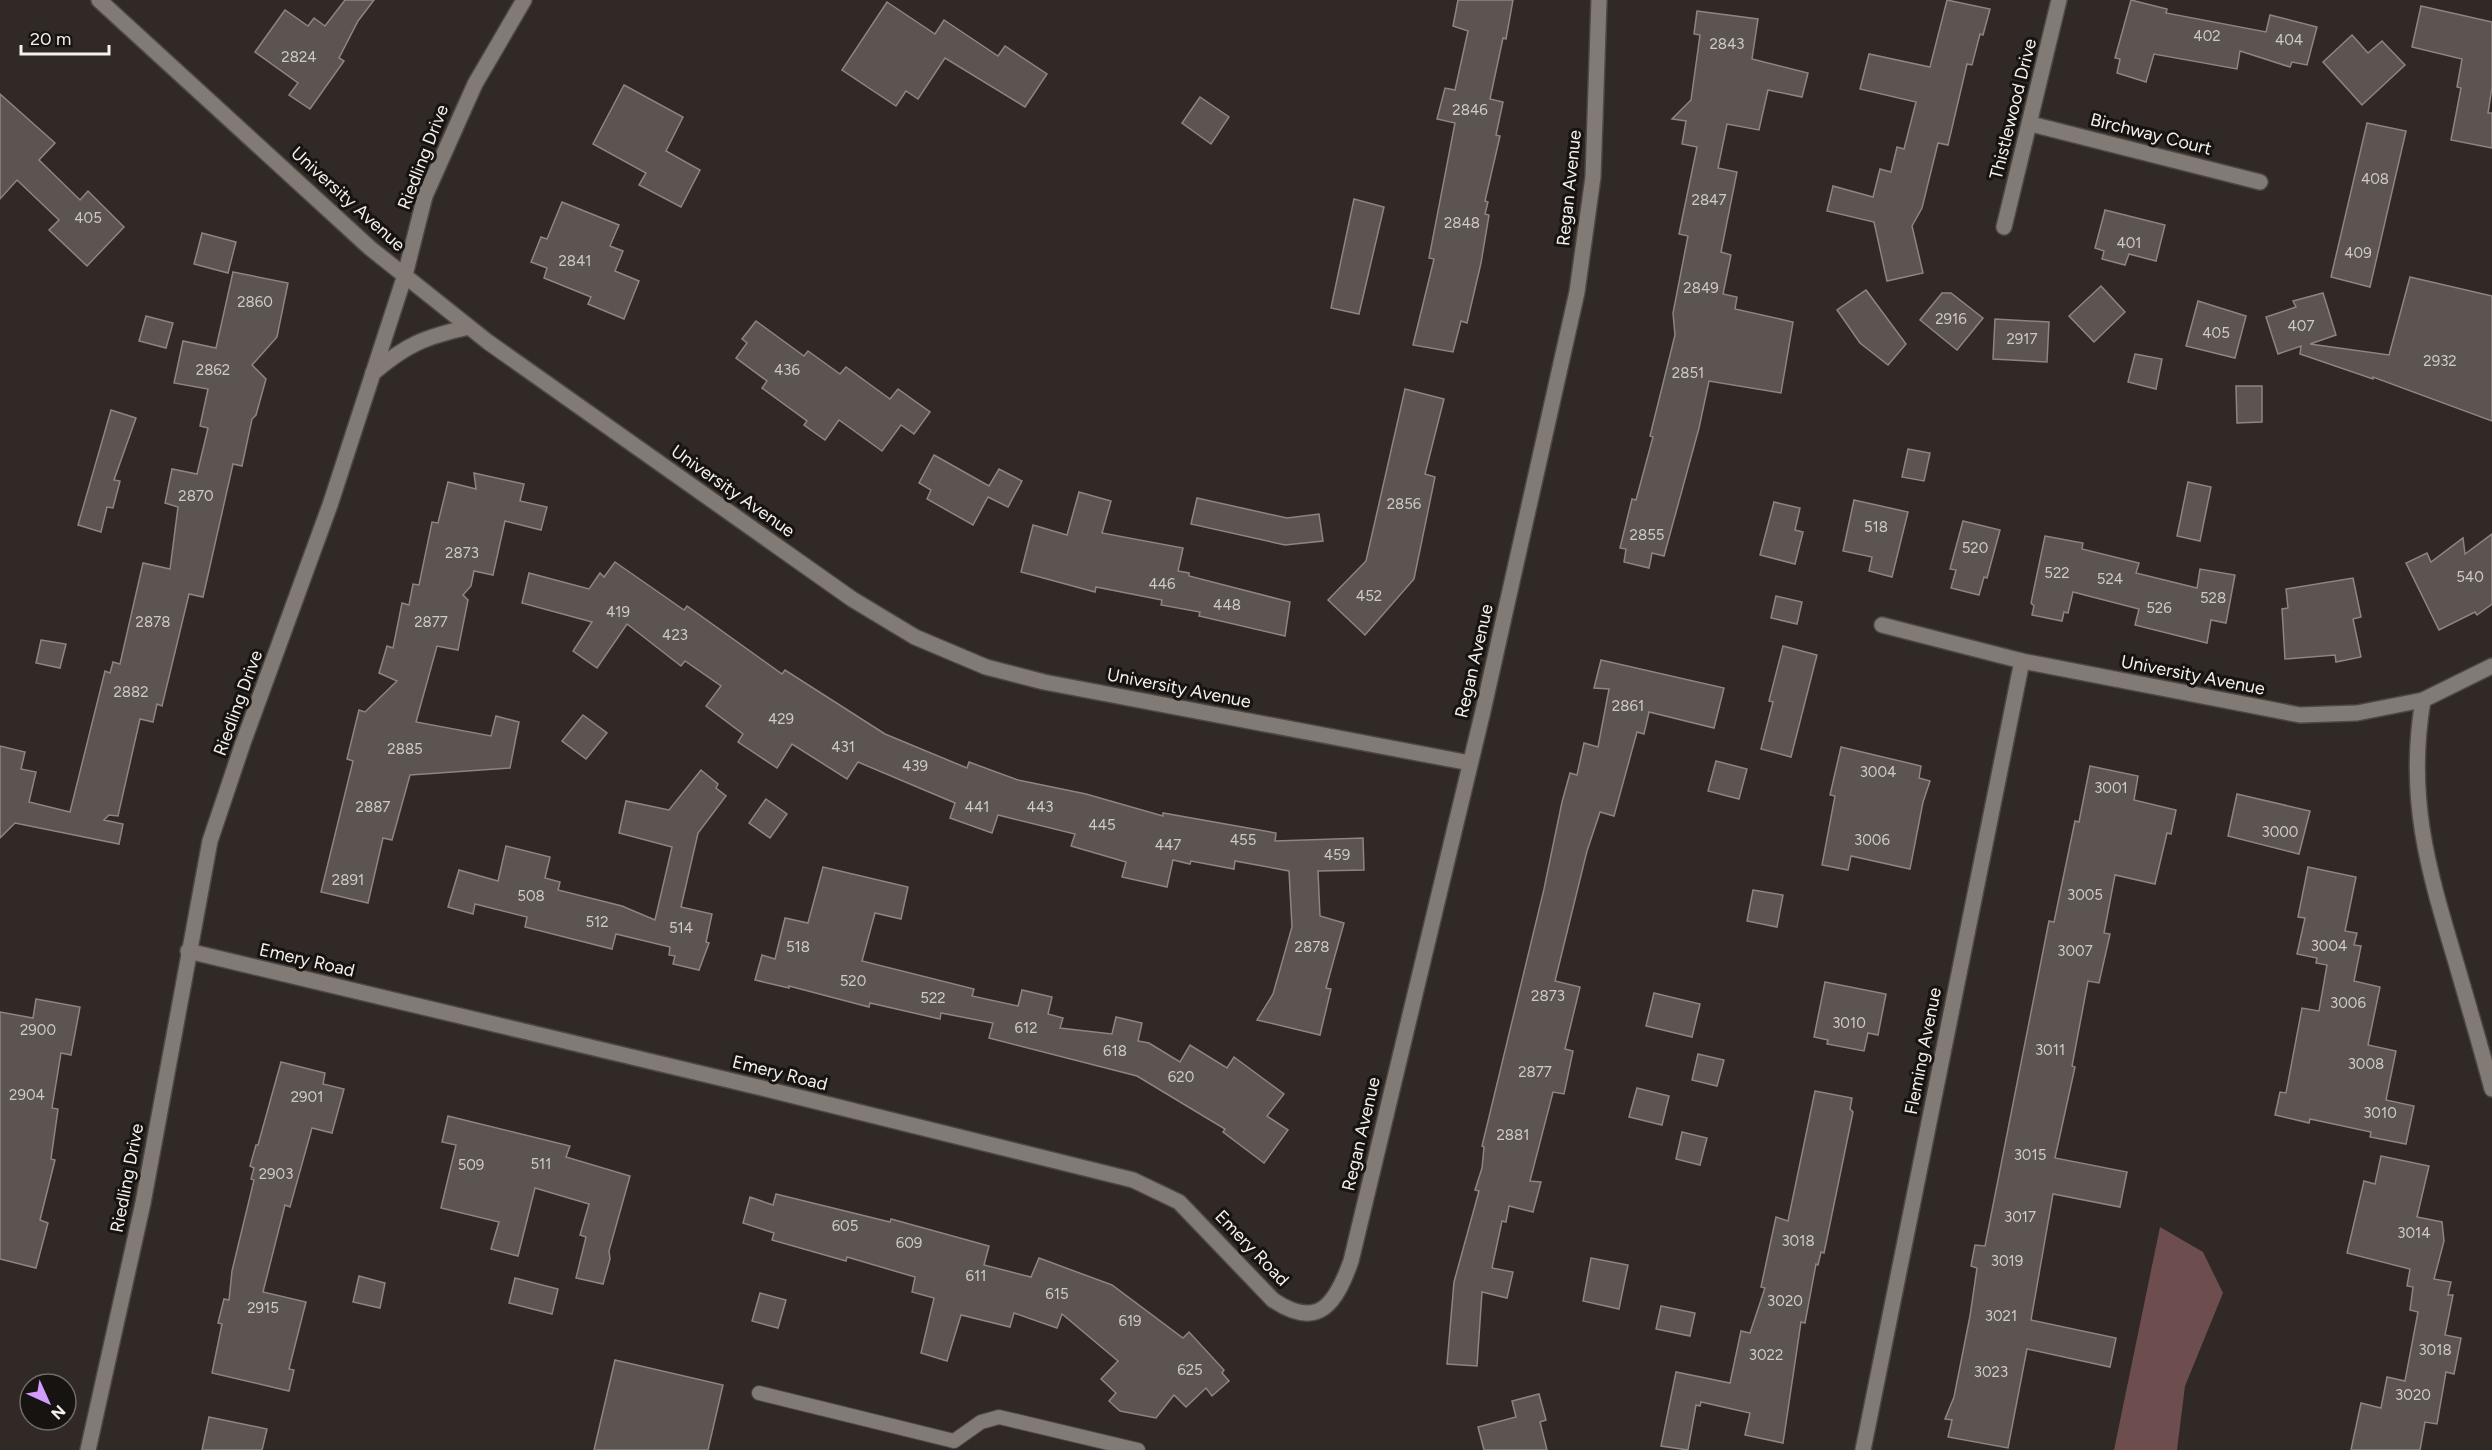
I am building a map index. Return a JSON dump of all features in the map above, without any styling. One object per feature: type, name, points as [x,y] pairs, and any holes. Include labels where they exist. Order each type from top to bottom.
[{"type":"street","name":"University Avenue","points":[[99,0],[361,240],[469,327],[852,599],[915,637],[986,667],[1044,682],[1470,763]]},
{"type":"street","name":"Riedling Drive","points":[[88,1450],[143,1203],[210,841],[243,743],[330,505],[405,275],[425,195],[455,125],[501,36],[524,0]]},
{"type":"street","name":"Regan Avenue","points":[[1317,1312],[1332,1303],[1342,1288],[1351,1261],[1470,763],[1577,292],[1593,177],[1599,0]]},
{"type":"street","name":"Thistlewood Drive","points":[[2004,227],[2031,124],[2059,0]]},
{"type":"street","name":"Birchway Court","points":[[2031,124],[2260,182]]},
{"type":"street","points":[[373,373],[400,350],[419,340],[469,327]]},
{"type":"street","name":"University Avenue","points":[[1882,626],[2022,661],[2301,715],[2357,713],[2423,700],[2492,666]]},
{"type":"street","name":"Fleming Avenue","points":[[1863,1450],[2022,661]]},
{"type":"street","points":[[2423,700],[2418,732],[2416,791],[2421,837],[2429,875],[2492,1089]]},
{"type":"street","name":"Emery Road","points":[[188,951],[762,1088],[1133,1180],[1179,1202],[1273,1300],[1290,1311],[1317,1312]]},
{"type":"lane","points":[[759,1393],[954,1441],[981,1422],[999,1417],[1138,1450]]},
{"type":"shaded area","points":[[2160,1227],[2203,1252],[2223,1293],[2185,1386],[2177,1450],[2114,1450]]},
{"type":"building","points":[[345,0],[374,0],[358,21],[339,58],[344,61],[310,109],[289,95],[298,83],[255,52],[285,10],[308,26],[314,18],[325,26]]},
{"type":"building","points":[[1458,0],[1513,0],[1506,39],[1503,38],[1490,99],[1503,102],[1496,135],[1500,136],[1485,201],[1488,202],[1485,214],[1489,215],[1481,263],[1467,323],[1461,321],[1453,352],[1413,345],[1434,259],[1429,258],[1455,123],[1437,119],[1445,88],[1455,90],[1468,31],[1453,26]]},
{"type":"building","points":[[1947,0],[1990,9],[1983,35],[1980,34],[1972,65],[1967,64],[1948,145],[1938,143],[1922,208],[1912,226],[1923,273],[1887,281],[1874,222],[1827,211],[1833,186],[1873,197],[1880,169],[1891,172],[1897,147],[1904,149],[1916,102],[1860,89],[1869,54],[1930,67]]},
{"type":"building","points":[[2131,0],[2167,9],[2166,13],[2266,32],[2270,15],[2317,27],[2307,65],[2292,62],[2290,67],[2240,51],[2237,69],[2154,54],[2146,82],[2117,73],[2120,59],[2115,58]]},
{"type":"building","points":[[887,2],[935,34],[944,20],[998,56],[1005,46],[1047,74],[1025,107],[945,58],[918,99],[906,91],[896,106],[842,70]]},
{"type":"building","points":[[2421,6],[2492,22],[2492,87],[2488,113],[2492,113],[2492,148],[2451,140],[2461,88],[2457,87],[2462,59],[2412,47]]},
{"type":"building","points":[[1697,11],[1758,19],[1752,59],[1808,73],[1802,97],[1768,90],[1759,130],[1727,124],[1718,168],[1737,172],[1721,252],[1731,255],[1723,294],[1737,297],[1735,309],[1793,322],[1781,393],[1709,381],[1699,428],[1664,556],[1652,553],[1649,568],[1624,562],[1626,549],[1620,548],[1632,499],[1636,500],[1653,437],[1650,436],[1675,335],[1673,313],[1688,236],[1679,234],[1697,147],[1682,144],[1686,121],[1672,119],[1691,100],[1700,35],[1694,34]]},
{"type":"building","points":[[2352,35],[2368,53],[2382,41],[2405,65],[2362,105],[2323,62]]},
{"type":"building","points":[[624,85],[683,117],[666,151],[700,170],[681,207],[639,185],[646,173],[593,144]]},
{"type":"building","points":[[0,94],[55,143],[39,160],[80,200],[88,191],[124,227],[87,266],[49,230],[59,220],[17,180],[0,199]]},
{"type":"building","points":[[1200,97],[1229,117],[1211,144],[1182,123]]},
{"type":"building","points":[[2367,123],[2406,131],[2370,287],[2331,277]]},
{"type":"building","points":[[1354,199],[1384,207],[1359,314],[1331,308]]},
{"type":"building","points":[[562,202],[619,225],[610,246],[623,251],[615,271],[639,281],[624,319],[588,304],[591,297],[544,278],[547,268],[531,262],[541,237],[547,239]]},
{"type":"building","points":[[2105,210],[2165,225],[2156,261],[2129,254],[2125,265],[2102,259],[2104,251],[2095,248]]},
{"type":"building","points":[[202,233],[236,242],[228,273],[194,264]]},
{"type":"building","points":[[233,272],[288,283],[277,337],[252,365],[266,379],[256,415],[252,419],[242,466],[233,464],[203,597],[189,594],[162,706],[157,704],[153,722],[140,719],[118,816],[109,815],[104,820],[123,824],[119,844],[15,823],[0,838],[0,746],[25,752],[21,769],[36,772],[29,802],[70,812],[105,671],[110,673],[113,662],[120,664],[143,563],[170,569],[178,507],[165,503],[172,469],[197,474],[208,428],[200,426],[208,389],[174,383],[183,341],[216,348]]},
{"type":"building","points":[[2410,277],[2492,296],[2492,421],[2373,377],[2373,379],[2300,354],[2301,346],[2278,354],[2266,317],[2296,307],[2293,301],[2323,293],[2336,335],[2310,344],[2389,355]]},
{"type":"building","points":[[2101,286],[2125,312],[2094,342],[2069,316]]},
{"type":"building","points":[[1866,290],[1906,344],[1888,365],[1860,343],[1837,310]]},
{"type":"building","points":[[1942,293],[1951,293],[1983,318],[1957,350],[1920,320]]},
{"type":"building","points":[[2198,301],[2246,316],[2235,358],[2186,346]]},
{"type":"building","points":[[146,316],[173,323],[166,348],[139,341]]},
{"type":"building","points":[[1995,319],[2049,322],[2047,362],[1993,359]]},
{"type":"building","points":[[756,321],[804,356],[808,351],[840,374],[846,367],[890,399],[898,389],[930,412],[914,434],[901,425],[882,451],[839,420],[825,440],[804,425],[807,421],[762,388],[767,381],[736,358],[747,343],[742,339]]},
{"type":"building","points":[[2135,354],[2162,359],[2156,389],[2128,382]]},
{"type":"building","points":[[2236,386],[2262,386],[2262,422],[2237,423]]},
{"type":"building","points":[[1405,389],[1444,399],[1425,474],[1435,477],[1414,579],[1365,635],[1328,600],[1366,561]]},
{"type":"building","points":[[111,410],[136,418],[114,480],[120,481],[113,508],[107,507],[101,532],[78,525]]},
{"type":"building","points":[[1908,449],[1930,453],[1924,481],[1902,477]]},
{"type":"building","points":[[934,455],[989,486],[999,469],[1022,481],[1008,507],[988,497],[973,525],[927,499],[931,490],[919,483]]},
{"type":"building","points":[[474,473],[524,484],[520,501],[547,507],[541,530],[505,521],[493,575],[474,571],[471,586],[463,595],[468,600],[458,650],[437,646],[416,722],[491,736],[496,716],[519,722],[510,768],[410,775],[392,840],[383,838],[368,903],[321,892],[353,761],[347,759],[359,710],[365,712],[397,681],[379,673],[387,646],[393,648],[402,603],[409,605],[413,584],[419,585],[432,522],[438,523],[448,482],[476,489]]},
{"type":"building","points":[[2188,482],[2211,487],[2200,541],[2177,536]]},
{"type":"building","points":[[1079,492],[1111,501],[1102,533],[1183,548],[1178,571],[1189,573],[1189,576],[1290,602],[1285,636],[1199,616],[1200,612],[1161,605],[1162,600],[1096,587],[1095,592],[1021,572],[1033,525],[1067,535]]},
{"type":"building","points":[[1197,498],[1287,518],[1319,514],[1323,541],[1285,545],[1191,524]]},
{"type":"building","points":[[1854,500],[1908,512],[1892,577],[1869,571],[1872,557],[1843,551]]},
{"type":"building","points":[[1774,502],[1800,508],[1795,530],[1803,532],[1795,564],[1760,555]]},
{"type":"building","points":[[1963,521],[2000,530],[1987,578],[1984,577],[1979,595],[1951,588],[1956,570],[1950,569]]},
{"type":"building","points":[[2492,534],[2492,604],[2477,615],[2475,612],[2439,630],[2406,563],[2427,553],[2431,562],[2463,538],[2465,554]]},
{"type":"building","points":[[2045,536],[2083,543],[2082,549],[2139,563],[2136,573],[2197,588],[2200,569],[2235,575],[2226,623],[2211,620],[2207,643],[2135,625],[2139,609],[2073,592],[2068,613],[2064,612],[2062,621],[2032,615],[2034,606],[2031,603]]},
{"type":"building","points":[[615,562],[684,610],[687,606],[782,674],[785,670],[885,734],[967,768],[969,762],[1018,780],[1086,794],[1163,816],[1163,813],[1276,833],[1275,841],[1363,838],[1364,870],[1318,871],[1320,916],[1344,923],[1326,988],[1331,989],[1320,1035],[1257,1020],[1273,994],[1292,927],[1289,871],[1235,861],[1234,869],[1173,860],[1167,887],[1122,877],[1126,862],[1071,846],[1075,834],[998,815],[992,833],[950,818],[955,803],[858,762],[847,779],[792,744],[777,768],[738,742],[743,734],[706,706],[721,686],[685,661],[681,666],[627,624],[597,668],[573,651],[592,622],[522,603],[529,573],[589,589],[600,573],[604,577]]},
{"type":"building","points":[[2353,578],[2361,617],[2353,619],[2361,657],[2336,662],[2335,655],[2285,659],[2282,609],[2288,608],[2286,589]]},
{"type":"building","points":[[1776,596],[1802,602],[1797,624],[1771,618]]},
{"type":"building","points":[[41,640],[66,644],[60,668],[36,663]]},
{"type":"building","points":[[1783,646],[1817,655],[1791,757],[1761,749],[1773,702],[1769,701]]},
{"type":"building","points":[[1601,660],[1724,688],[1714,728],[1649,712],[1644,734],[1637,732],[1614,816],[1600,812],[1587,851],[1555,981],[1580,987],[1565,1049],[1573,1051],[1564,1094],[1553,1092],[1530,1181],[1541,1182],[1533,1212],[1509,1206],[1506,1222],[1502,1221],[1492,1268],[1513,1272],[1507,1298],[1482,1292],[1477,1366],[1447,1364],[1454,1282],[1479,1191],[1475,1190],[1482,1168],[1484,1147],[1482,1146],[1544,889],[1562,802],[1570,773],[1577,775],[1584,743],[1598,747],[1609,689],[1594,688]]},
{"type":"building","points":[[583,715],[607,733],[586,759],[562,741]]},
{"type":"building","points":[[1841,747],[1921,766],[1919,778],[1930,781],[1923,802],[1910,869],[1851,856],[1848,870],[1822,865],[1835,796],[1830,795]]},
{"type":"building","points":[[1716,761],[1747,769],[1739,799],[1708,791]]},
{"type":"building","points":[[2090,766],[2138,776],[2134,800],[2176,810],[2171,834],[2167,833],[2155,884],[2115,875],[2104,933],[2110,934],[2099,983],[2088,981],[2072,1066],[2075,1067],[2055,1158],[2127,1172],[2120,1207],[2053,1194],[2031,1320],[2116,1338],[2110,1367],[2027,1349],[2008,1448],[1948,1437],[1952,1420],[1945,1419],[1954,1397],[1970,1316],[1977,1268],[1971,1266],[1975,1245],[1985,1246],[2049,921],[2054,922],[2075,821],[2079,822]]},
{"type":"building","points":[[701,770],[718,784],[716,788],[726,796],[698,833],[681,907],[712,914],[706,942],[709,943],[699,970],[673,964],[675,956],[669,955],[670,947],[616,934],[612,949],[525,927],[527,917],[475,904],[473,914],[448,907],[459,870],[498,881],[506,846],[550,857],[545,878],[560,882],[558,890],[622,906],[655,920],[672,847],[619,833],[626,801],[669,810]]},
{"type":"building","points":[[2237,794],[2310,811],[2299,854],[2228,836]]},
{"type":"building","points":[[766,799],[787,814],[770,838],[749,823]]},
{"type":"building","points":[[823,867],[908,887],[901,919],[875,913],[862,961],[974,989],[972,996],[1018,1006],[1022,990],[1052,997],[1048,1014],[1063,1018],[1060,1028],[1112,1034],[1116,1017],[1142,1023],[1138,1041],[1149,1043],[1180,1062],[1190,1045],[1227,1068],[1234,1057],[1284,1094],[1267,1116],[1288,1130],[1264,1163],[1223,1132],[1225,1129],[1137,1076],[989,1038],[993,1023],[941,1013],[940,1019],[870,1003],[869,1007],[789,986],[789,988],[755,980],[762,955],[775,959],[785,918],[808,923]]},
{"type":"building","points":[[2308,867],[2356,877],[2345,931],[2357,933],[2354,945],[2361,946],[2354,981],[2380,987],[2368,1045],[2396,1051],[2386,1100],[2414,1106],[2406,1144],[2370,1137],[2371,1132],[2310,1119],[2309,1123],[2275,1115],[2280,1092],[2286,1093],[2302,1008],[2319,1011],[2327,965],[2316,963],[2317,958],[2297,954],[2305,918],[2298,917]]},
{"type":"building","points":[[1753,890],[1783,895],[1777,927],[1747,921]]},
{"type":"building","points":[[1825,982],[1886,994],[1878,1035],[1868,1033],[1864,1051],[1827,1044],[1828,1040],[1814,1037]]},
{"type":"building","points":[[1654,993],[1700,1004],[1692,1037],[1646,1026]]},
{"type":"building","points":[[36,999],[80,1007],[71,1055],[61,1053],[52,1108],[58,1109],[51,1159],[55,1160],[40,1220],[48,1223],[36,1268],[0,1259],[0,1012],[33,1018]]},
{"type":"building","points":[[1698,1054],[1724,1060],[1717,1086],[1692,1080]]},
{"type":"building","points":[[281,1062],[325,1073],[323,1084],[344,1089],[332,1133],[312,1128],[290,1207],[285,1205],[263,1292],[306,1302],[289,1369],[294,1370],[289,1391],[212,1373],[222,1324],[218,1323],[224,1299],[229,1300],[232,1271],[254,1180],[251,1179],[254,1168],[250,1166]]},
{"type":"building","points":[[1637,1088],[1669,1096],[1662,1125],[1629,1117]]},
{"type":"building","points":[[1815,1091],[1852,1098],[1850,1109],[1853,1112],[1824,1253],[1821,1252],[1818,1265],[1816,1264],[1805,1323],[1801,1322],[1783,1443],[1745,1435],[1750,1413],[1701,1402],[1700,1406],[1696,1405],[1688,1450],[1661,1446],[1676,1372],[1730,1383],[1741,1331],[1750,1333],[1765,1288],[1761,1287],[1776,1217],[1788,1221]]},
{"type":"building","points":[[448,1116],[570,1146],[566,1157],[630,1176],[609,1251],[610,1259],[603,1284],[576,1278],[586,1237],[580,1235],[589,1204],[535,1188],[518,1256],[491,1249],[499,1222],[441,1208],[456,1145],[442,1142]]},
{"type":"building","points":[[1682,1132],[1707,1138],[1700,1165],[1676,1159]]},
{"type":"building","points":[[2381,1156],[2429,1166],[2417,1217],[2442,1222],[2444,1241],[2434,1279],[2451,1282],[2448,1295],[2453,1295],[2445,1335],[2461,1338],[2454,1374],[2446,1372],[2437,1424],[2425,1422],[2420,1450],[2351,1450],[2361,1403],[2381,1408],[2387,1377],[2405,1381],[2418,1312],[2410,1310],[2413,1287],[2407,1286],[2410,1269],[2347,1253],[2364,1181],[2375,1184]]},
{"type":"building","points":[[776,1194],[890,1222],[891,1219],[989,1246],[984,1265],[1031,1277],[1039,1258],[1112,1285],[1183,1338],[1189,1332],[1224,1370],[1222,1373],[1229,1381],[1212,1396],[1206,1388],[1186,1407],[1174,1395],[1156,1418],[1120,1411],[1109,1401],[1116,1393],[1101,1379],[1118,1361],[1062,1314],[1057,1328],[1014,1313],[1010,1327],[961,1315],[947,1361],[921,1353],[934,1298],[912,1292],[915,1277],[847,1257],[846,1261],[772,1240],[774,1233],[743,1223],[750,1197],[773,1205]]},
{"type":"building","points":[[1591,1258],[1628,1265],[1619,1309],[1583,1301]]},
{"type":"building","points":[[359,1276],[385,1283],[380,1308],[353,1302]]},
{"type":"building","points":[[515,1278],[558,1289],[552,1314],[509,1303]]},
{"type":"building","points":[[760,1293],[786,1300],[778,1328],[752,1321]]},
{"type":"building","points":[[1661,1306],[1695,1313],[1690,1336],[1656,1329]]},
{"type":"building","points":[[615,1360],[723,1385],[708,1450],[594,1450]]},
{"type":"building","points":[[1539,1394],[1546,1420],[1540,1422],[1547,1450],[1484,1450],[1478,1427],[1516,1417],[1512,1401]]},
{"type":"building","points":[[209,1417],[267,1429],[262,1450],[202,1450]]}]
